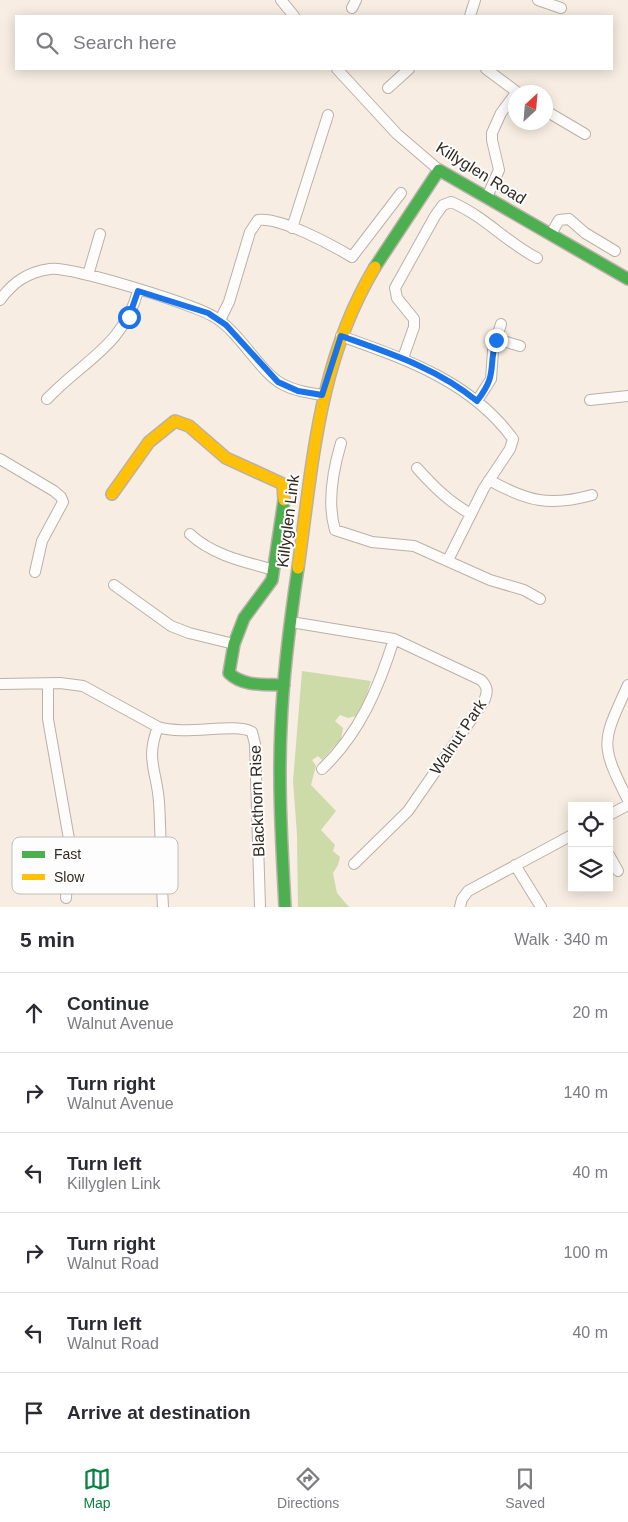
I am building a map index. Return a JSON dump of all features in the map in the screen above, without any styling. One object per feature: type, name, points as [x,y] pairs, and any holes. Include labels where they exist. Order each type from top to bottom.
[{"type":"street","points":[[281,0],[293,15]]},
{"type":"street","points":[[470,15],[475,0]]},
{"type":"street","points":[[538,0],[561,8]]},
{"type":"street","name":"Killyglen Road","points":[[338,70],[397,134],[440,170],[628,279]]},
{"type":"street","points":[[388,88],[408,70]]},
{"type":"street","points":[[487,70],[508,86]]},
{"type":"street","points":[[487,197],[499,170],[499,162],[493,148],[492,133],[501,113],[508,103]]},
{"type":"street","points":[[292,228],[328,115]]},
{"type":"street","points":[[553,115],[585,134]]},
{"type":"street","name":"Killyglen Link","points":[[285,907],[280,755],[284,685],[322,395],[341,336],[366,283],[440,170]]},
{"type":"street","points":[[220,320],[229,302],[253,225],[263,220],[292,228],[327,242],[352,257],[400,193]]},
{"type":"street","points":[[404,358],[414,327],[414,319],[397,298],[395,288],[443,205],[451,202],[463,206],[493,227],[519,249],[537,258]]},
{"type":"street","points":[[551,234],[559,220],[569,218],[585,233],[615,250]]},
{"type":"street","points":[[88,275],[100,234]]},
{"type":"street","points":[[0,300],[12,285],[31,273],[55,269],[88,275],[192,306],[220,320],[278,382],[298,391],[322,395]]},
{"type":"street","points":[[47,399],[116,337],[129,317],[138,291]]},
{"type":"street","points":[[477,401],[491,379],[492,354],[501,324]]},
{"type":"street","points":[[341,336],[404,358],[443,376],[477,401],[513,440],[489,480],[448,560]]},
{"type":"street","points":[[496,340],[520,346]]},
{"type":"street","points":[[590,400],[628,396]]},
{"type":"street","points":[[112,494],[135,460],[167,426],[175,421],[184,423],[226,458],[283,484],[285,494],[274,570],[268,586],[244,618],[234,644],[229,673],[232,678],[241,681],[284,685]]},
{"type":"street","points":[[340,443],[333,479],[333,522],[335,530],[372,542],[414,546],[490,580],[524,590],[540,599]]},
{"type":"street","points":[[0,459],[61,496],[61,508],[42,541],[35,572]]},
{"type":"street","points":[[417,468],[438,491],[458,507],[471,514]]},
{"type":"street","points":[[489,480],[518,495],[540,501],[560,502],[592,495]]},
{"type":"street","points":[[190,534],[200,543],[218,552],[274,570]]},
{"type":"street","points":[[114,585],[176,628],[234,644]]},
{"type":"street","name":"Walnut Park","points":[[291,622],[394,639],[481,680],[486,685],[487,693],[408,811],[354,864]]},
{"type":"street","points":[[322,769],[339,751],[362,718],[377,689],[394,639]]},
{"type":"street","name":"Blackthorn Rise","points":[[0,684],[60,683],[89,688],[158,727],[176,731],[243,728],[254,734],[260,907]]},
{"type":"street","points":[[48,684],[48,719],[67,820],[68,837]]},
{"type":"street","points":[[628,685],[609,726],[606,746],[610,765],[628,800]]},
{"type":"street","points":[[158,727],[153,742],[151,760],[159,801],[160,837]]},
{"type":"street","points":[[613,813],[628,805]]},
{"type":"street","points":[[461,903],[468,891],[568,837]]},
{"type":"street","points":[[613,862],[618,871]]},
{"type":"street","points":[[515,865],[541,907]]},
{"type":"street","points":[[66,894],[66,898]]},
{"type":"street","points":[[163,894],[163,907]]},
{"type":"green space","points":[[302,671],[371,681],[366,697],[356,716],[348,718],[340,715],[335,721],[343,728],[341,739],[322,760],[318,756],[312,760],[316,766],[311,785],[336,811],[321,830],[335,845],[333,851],[340,857],[333,873],[337,893],[349,907],[298,907],[297,835],[293,781]]},
{"type":"traffic: fast","points":[[375,267],[439,170],[628,279]]},
{"type":"traffic: fast","points":[[284,500],[272,580],[244,618],[234,644],[229,673],[248,683],[284,685]]},
{"type":"traffic: fast","points":[[285,907],[280,750],[283,687],[298,568]]},
{"type":"traffic: slow","points":[[298,568],[314,451],[330,376],[341,339],[356,303],[375,267]]},
{"type":"traffic: slow","points":[[112,494],[149,442],[175,421],[189,426],[226,458],[283,484],[284,500]]},
{"type":"route","points":[[129,317],[138,291],[200,309],[226,325],[278,382],[298,391],[322,395],[341,336],[404,358],[443,376],[477,401],[491,379],[492,354],[496,340]]}]
